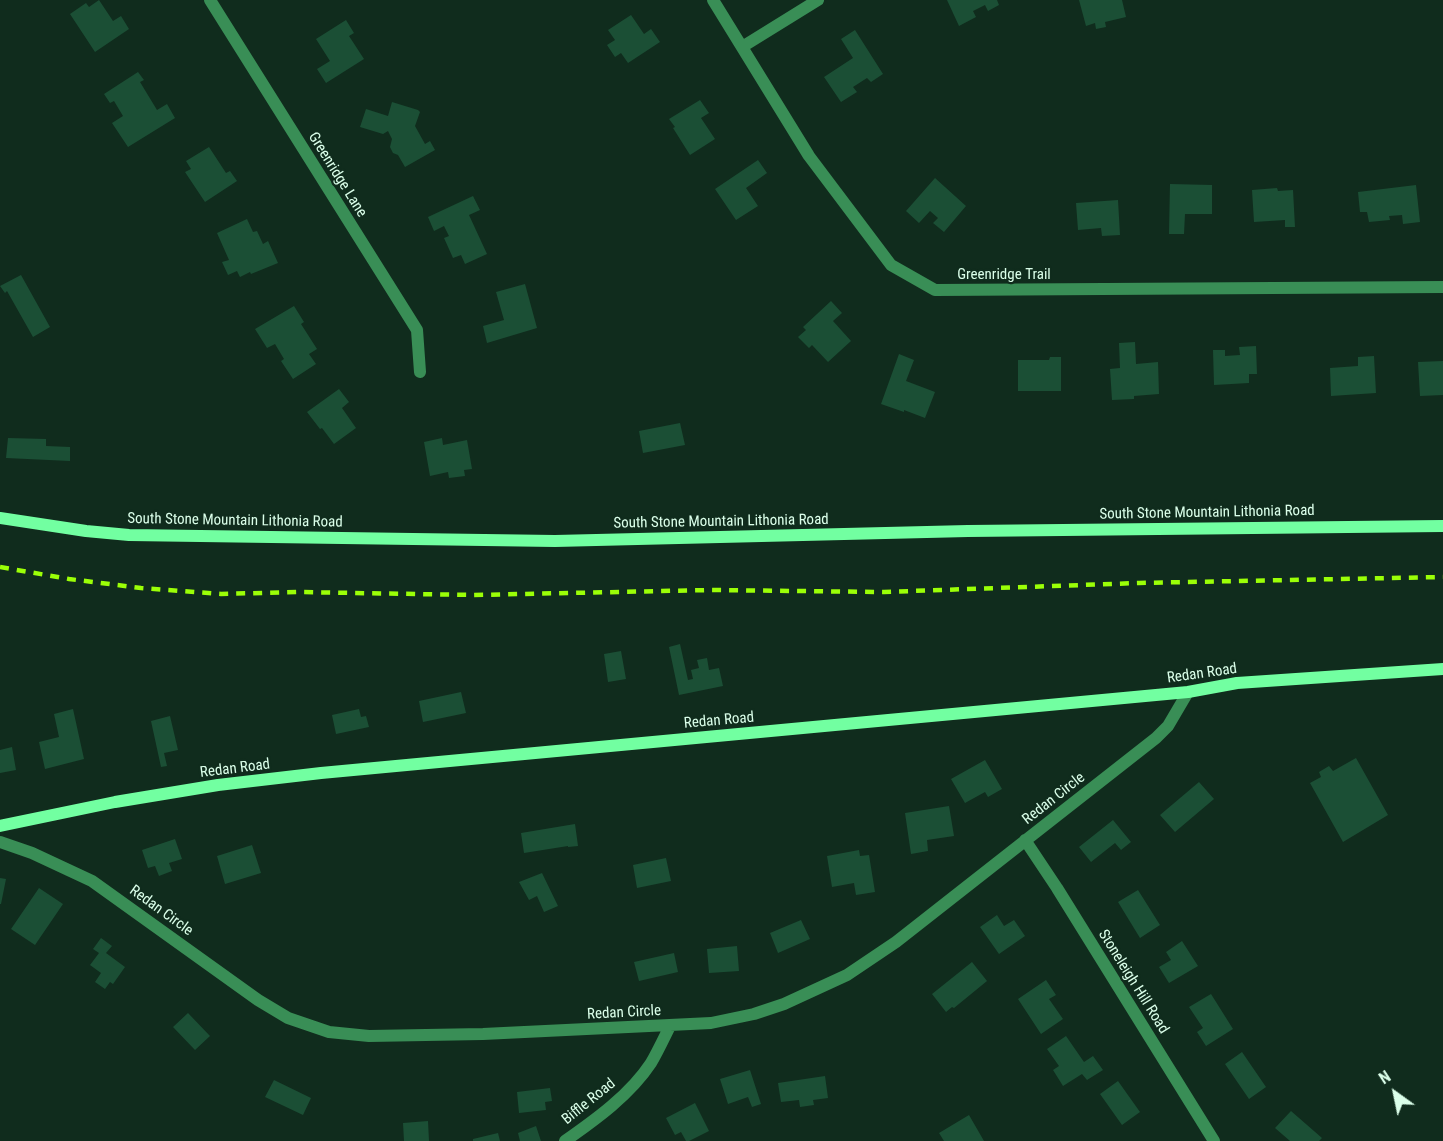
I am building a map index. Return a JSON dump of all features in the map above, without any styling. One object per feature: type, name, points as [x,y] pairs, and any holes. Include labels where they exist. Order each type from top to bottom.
[{"type":"main road","name":"South Stone Mountain Lithonia Road","points":[[0,518],[129,535],[555,541],[968,531],[1443,526]]},
{"type":"main road","name":"Redan Road","points":[[0,826],[115,802],[230,784],[333,772],[1188,692],[1237,683],[1443,669]]},
{"type":"street","name":"Greenridge Lane","points":[[210,0],[417,330],[420,372]]},
{"type":"street","name":"Greenridge Trail","points":[[713,0],[809,156],[891,265],[934,290],[1443,287]]},
{"type":"street","points":[[742,47],[818,0]]},
{"type":"street","name":"Redan Circle","points":[[0,842],[32,853],[92,881],[258,1000],[288,1018],[329,1032],[369,1036],[483,1034],[711,1023],[754,1014],[784,1004],[847,975],[896,942],[1156,738],[1168,726],[1188,692]]},
{"type":"street","name":"Stoneleigh Hill Road","points":[[1025,840],[1214,1141]]},
{"type":"street","name":"Biffle Road","points":[[565,1141],[624,1096],[650,1064],[670,1026]]},
{"type":"building","points":[[99,0],[113,21],[121,16],[129,29],[95,52],[70,14],[86,3],[89,7]]},
{"type":"building","points":[[947,0],[997,0],[999,5],[988,11],[985,5],[973,11],[976,17],[959,26]]},
{"type":"building","points":[[1079,0],[1122,0],[1126,17],[1105,22],[1106,27],[1096,29],[1095,23],[1086,26]]},
{"type":"building","points":[[631,15],[644,34],[651,29],[660,42],[628,63],[621,53],[615,57],[607,45],[615,40],[608,30]]},
{"type":"building","points":[[346,20],[354,33],[349,36],[364,59],[326,83],[317,69],[330,61],[316,39]]},
{"type":"building","points":[[855,30],[883,74],[871,82],[867,78],[853,87],[857,92],[841,102],[824,77],[853,58],[841,39]]},
{"type":"building","points":[[138,72],[144,80],[140,82],[157,110],[167,104],[175,118],[128,147],[112,123],[123,116],[114,101],[110,103],[104,94]]},
{"type":"building","points":[[700,100],[709,113],[701,118],[715,139],[690,155],[669,119]]},
{"type":"building","points":[[392,102],[420,112],[415,126],[425,144],[430,141],[435,150],[405,167],[390,147],[392,139],[388,131],[383,134],[360,127],[366,109],[388,116]]},
{"type":"building","points":[[209,147],[226,173],[230,171],[237,181],[205,202],[185,172],[191,169],[186,161]]},
{"type":"building","points":[[758,160],[767,173],[746,188],[758,206],[736,220],[715,189]]},
{"type":"building","points":[[935,178],[966,206],[944,232],[933,223],[938,218],[930,211],[919,223],[906,211]]},
{"type":"building","points":[[1170,184],[1212,185],[1212,214],[1185,214],[1184,234],[1169,234]]},
{"type":"building","points":[[1416,185],[1420,222],[1403,224],[1402,215],[1389,216],[1390,220],[1369,222],[1367,212],[1360,212],[1358,192]]},
{"type":"building","points":[[1277,188],[1278,191],[1293,190],[1295,227],[1285,227],[1285,220],[1254,222],[1252,190]]},
{"type":"building","points":[[473,196],[480,210],[469,215],[487,254],[465,264],[461,255],[453,258],[444,238],[449,236],[444,226],[434,231],[428,217]]},
{"type":"building","points":[[1118,200],[1120,235],[1102,236],[1101,228],[1078,230],[1076,203]]},
{"type":"building","points":[[247,219],[253,232],[257,231],[263,244],[268,241],[278,263],[240,277],[237,271],[228,275],[222,262],[229,260],[217,233]]},
{"type":"building","points":[[21,275],[50,327],[33,337],[7,291],[5,293],[0,286]]},
{"type":"building","points":[[525,284],[537,328],[487,343],[483,326],[504,320],[496,292]]},
{"type":"building","points":[[831,301],[842,313],[833,321],[851,341],[828,362],[812,345],[809,348],[798,337],[806,330],[803,327]]},
{"type":"building","points":[[294,306],[304,322],[301,324],[317,349],[309,354],[316,364],[293,379],[281,361],[284,359],[275,344],[267,348],[255,329]]},
{"type":"building","points":[[1135,342],[1136,364],[1158,362],[1159,394],[1112,400],[1110,369],[1120,368],[1119,343]]},
{"type":"building","points":[[1256,346],[1257,374],[1249,374],[1249,383],[1214,385],[1213,350],[1225,350],[1225,356],[1240,355],[1239,347]]},
{"type":"building","points":[[899,354],[914,360],[906,381],[935,392],[925,418],[881,404]]},
{"type":"building","points":[[1374,356],[1376,393],[1331,396],[1330,368],[1358,366],[1358,357]]},
{"type":"building","points":[[1050,357],[1061,357],[1061,391],[1018,391],[1018,360],[1049,360]]},
{"type":"building","points":[[1443,361],[1443,395],[1420,396],[1418,362]]},
{"type":"building","points":[[339,389],[349,402],[342,408],[356,428],[334,444],[307,412]]},
{"type":"building","points":[[680,423],[685,445],[643,453],[639,431]]},
{"type":"building","points":[[8,438],[46,439],[46,446],[70,447],[70,461],[6,458]]},
{"type":"building","points":[[442,438],[443,445],[467,440],[472,469],[464,470],[465,476],[449,478],[448,472],[430,476],[424,442]]},
{"type":"building","points":[[680,644],[688,680],[693,679],[691,670],[699,668],[697,660],[707,658],[709,670],[719,668],[723,686],[679,695],[669,647]]},
{"type":"building","points":[[621,651],[626,679],[608,682],[604,654]]},
{"type":"building","points":[[461,692],[466,713],[423,722],[419,701]]},
{"type":"building","points":[[73,709],[84,759],[45,769],[39,742],[59,737],[54,714]]},
{"type":"building","points":[[359,709],[361,717],[366,716],[369,727],[336,734],[332,715]]},
{"type":"building","points":[[170,716],[178,750],[164,753],[167,766],[161,767],[151,721]]},
{"type":"building","points":[[12,747],[16,770],[0,773],[0,750]]},
{"type":"building","points":[[1356,758],[1388,815],[1343,842],[1310,783],[1321,777],[1319,772],[1329,766],[1333,771]]},
{"type":"building","points":[[985,760],[1002,789],[988,797],[985,792],[965,803],[951,779]]},
{"type":"building","points":[[1199,782],[1214,799],[1175,832],[1160,815]]},
{"type":"building","points":[[949,806],[954,836],[927,840],[928,851],[911,854],[905,813]]},
{"type":"building","points":[[1113,820],[1131,842],[1121,850],[1115,843],[1091,862],[1079,847]]},
{"type":"building","points":[[575,824],[578,846],[524,853],[521,833]]},
{"type":"building","points":[[175,839],[182,859],[169,863],[172,871],[159,876],[155,866],[148,868],[142,850]]},
{"type":"building","points":[[252,845],[261,873],[225,884],[217,856]]},
{"type":"building","points":[[859,850],[860,856],[869,855],[875,892],[856,895],[854,883],[832,887],[827,856]]},
{"type":"building","points":[[666,858],[671,881],[637,888],[633,865]]},
{"type":"building","points":[[542,873],[558,906],[544,912],[537,896],[529,900],[519,882]]},
{"type":"building","points":[[0,878],[6,879],[1,904],[0,904]]},
{"type":"building","points":[[39,888],[63,904],[35,945],[11,929]]},
{"type":"building","points":[[1138,890],[1160,925],[1140,938],[1118,902]]},
{"type":"building","points":[[997,915],[1004,926],[1014,920],[1025,936],[999,954],[980,927]]},
{"type":"building","points":[[801,920],[810,939],[778,953],[770,933]]},
{"type":"building","points":[[101,938],[112,946],[106,953],[125,967],[113,984],[110,982],[105,989],[95,982],[101,973],[90,965],[99,953],[93,949]]},
{"type":"building","points":[[1182,941],[1198,966],[1169,983],[1159,967],[1171,960],[1166,952]]},
{"type":"building","points":[[737,946],[739,971],[709,973],[707,949]]},
{"type":"building","points":[[674,953],[678,972],[639,981],[634,962]]},
{"type":"building","points":[[972,962],[987,981],[946,1012],[932,994]]},
{"type":"building","points":[[1046,980],[1056,995],[1049,999],[1063,1019],[1041,1034],[1018,999]]},
{"type":"building","points":[[1211,994],[1233,1029],[1206,1046],[1197,1032],[1203,1028],[1189,1007]]},
{"type":"building","points":[[188,1013],[210,1036],[195,1050],[173,1027]]},
{"type":"building","points":[[1066,1036],[1084,1062],[1093,1056],[1103,1070],[1087,1080],[1082,1074],[1063,1086],[1053,1070],[1059,1066],[1047,1049]]},
{"type":"building","points":[[1242,1052],[1266,1087],[1249,1099],[1225,1064]]},
{"type":"building","points":[[750,1070],[761,1104],[752,1107],[748,1097],[728,1104],[720,1079]]},
{"type":"building","points":[[825,1076],[828,1098],[813,1100],[814,1105],[800,1107],[799,1100],[781,1102],[778,1083]]},
{"type":"building","points":[[274,1080],[311,1098],[303,1115],[265,1097]]},
{"type":"building","points":[[1118,1081],[1140,1112],[1122,1125],[1100,1094]]},
{"type":"building","points":[[550,1088],[552,1101],[545,1102],[546,1110],[519,1113],[517,1092]]},
{"type":"building","points":[[695,1103],[709,1131],[686,1141],[681,1132],[675,1135],[666,1118]]},
{"type":"building","points":[[1291,1111],[1322,1138],[1319,1141],[1290,1141],[1275,1128]]},
{"type":"building","points":[[969,1115],[984,1141],[944,1141],[939,1133]]},
{"type":"building","points":[[428,1121],[429,1141],[404,1141],[403,1123]]},
{"type":"building","points":[[536,1126],[541,1141],[520,1141],[518,1133]]},
{"type":"building","points":[[498,1133],[500,1141],[473,1141],[473,1139]]},
{"type":"railway","points":[[0,567],[141,588],[221,594],[298,592],[474,595],[711,590],[884,592],[1139,583],[1443,577]]}]
